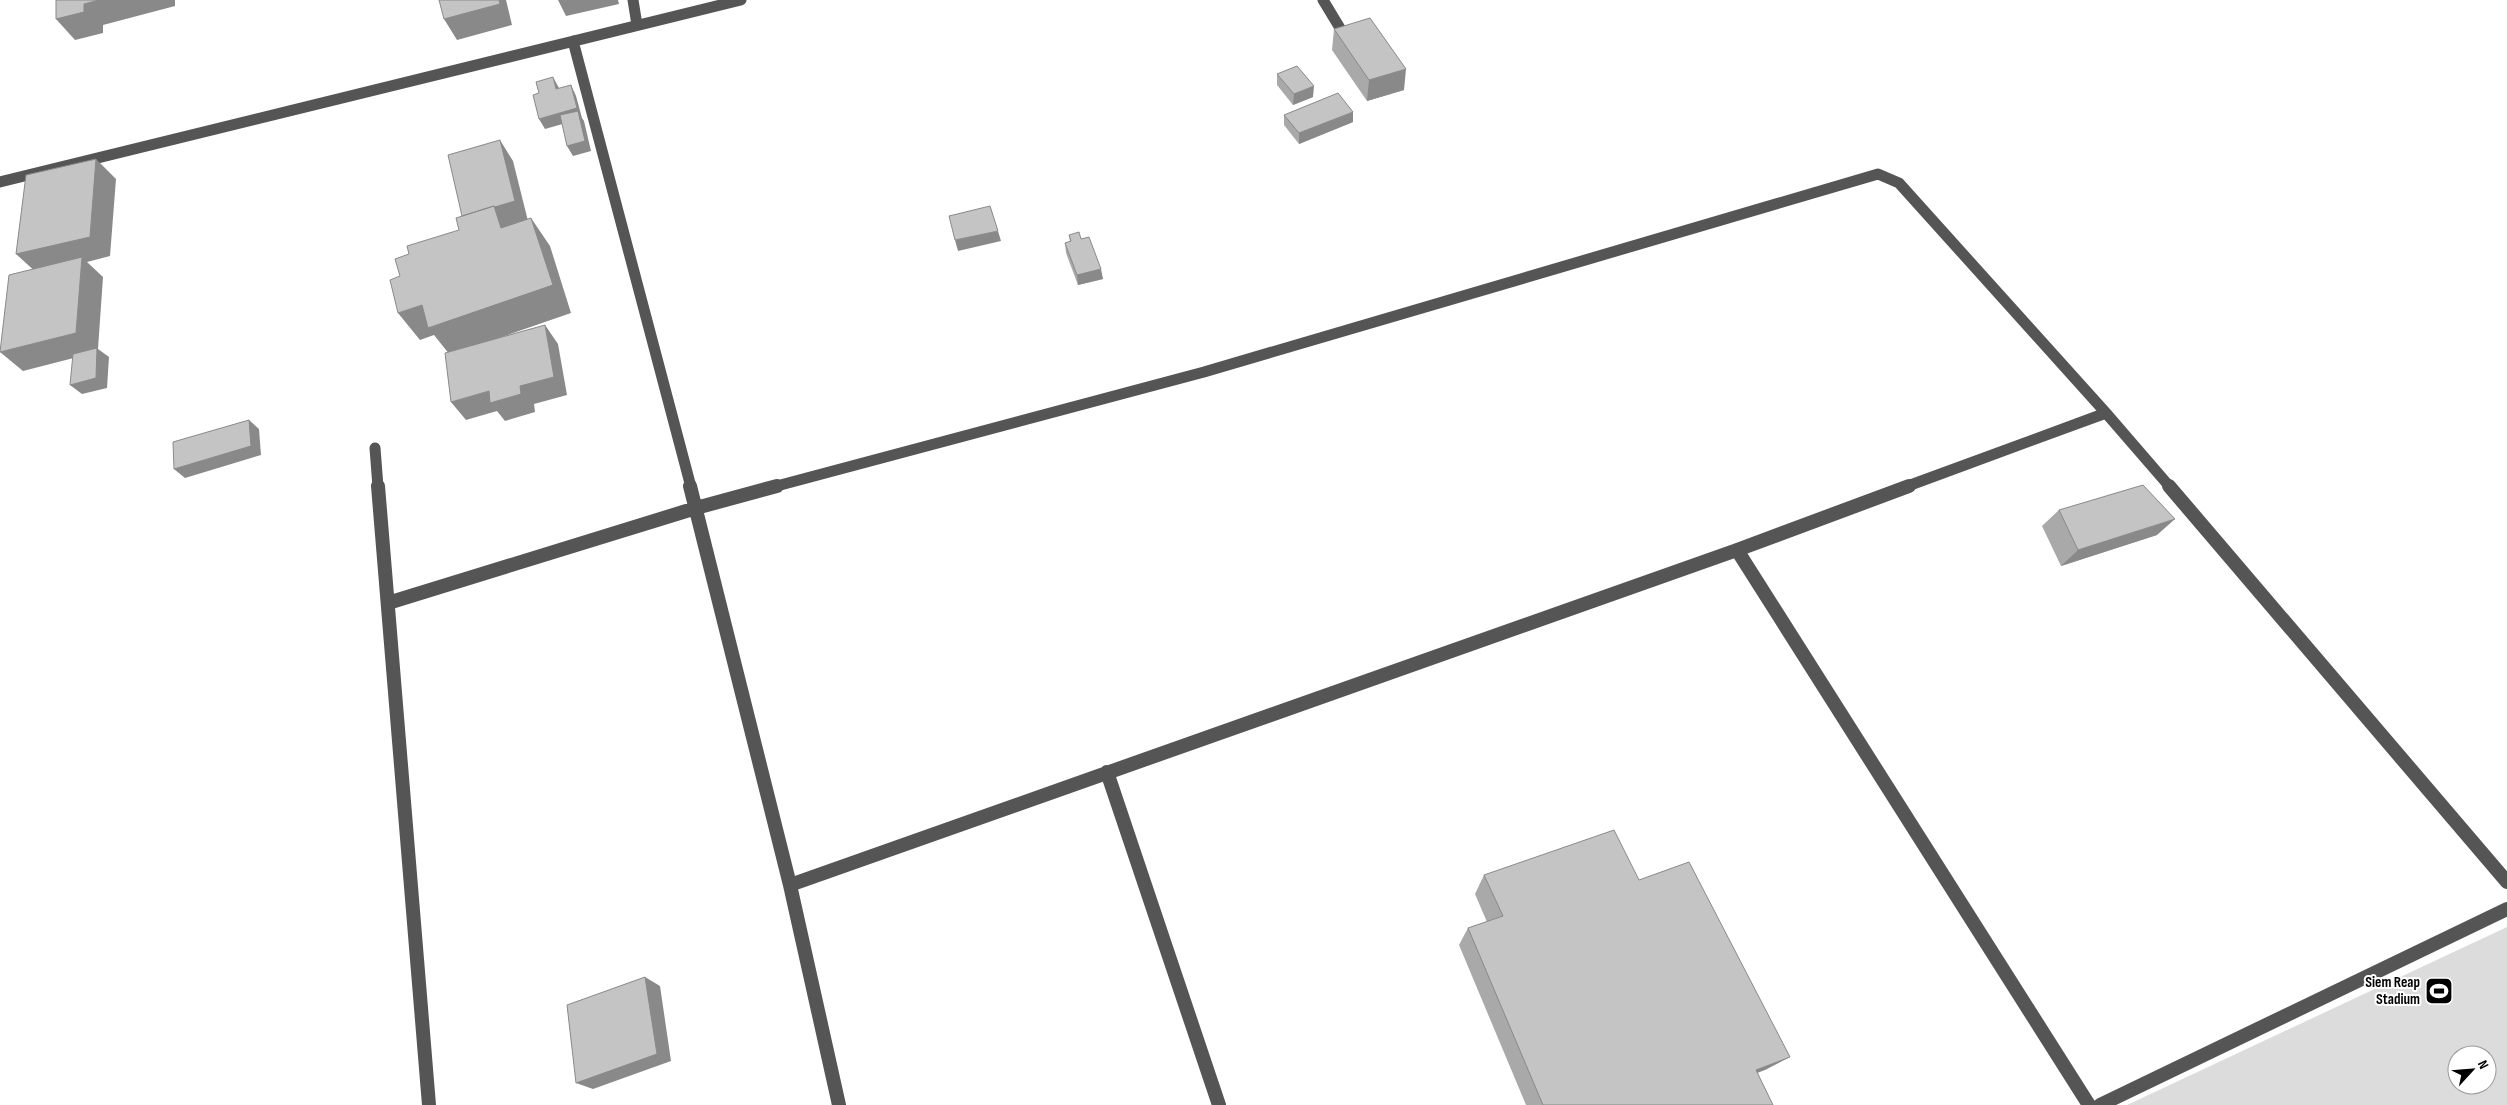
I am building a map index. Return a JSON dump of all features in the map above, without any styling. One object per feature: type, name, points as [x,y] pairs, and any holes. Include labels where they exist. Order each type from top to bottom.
[{"type":"street","points":[[633,0],[637,25]]},
{"type":"street","points":[[0,182],[741,0]]},
{"type":"street","points":[[1323,0],[1346,38]]},
{"type":"street","points":[[573,41],[696,508],[790,885],[839,1105]]},
{"type":"street","points":[[388,603],[696,508],[1204,372],[1878,174],[1898,182],[2106,413],[2507,882]]},
{"type":"street","points":[[790,885],[1736,550],[2106,413]]},
{"type":"street","points":[[375,448],[429,1105]]},
{"type":"street","points":[[1736,550],[2089,1105]]},
{"type":"street","points":[[1107,772],[1219,1105]]},
{"type":"street","points":[[2100,1105],[2507,909]]},
{"type":"shaded area","name":"Siem Reap Stadium","points":[[2507,927],[2507,1105],[2127,1105]]},
{"type":"building","points":[[56,0],[99,0],[84,4],[84,12],[56,19]]},
{"type":"building","points":[[439,0],[499,0],[500,4],[444,19]]},
{"type":"building","points":[[1370,18],[1406,69],[1369,80],[1334,29]]},
{"type":"building","points":[[1297,66],[1314,86],[1294,94],[1277,74]]},
{"type":"building","points":[[553,77],[556,89],[571,85],[577,108],[539,119],[533,95],[539,93],[536,82]]},
{"type":"building","points":[[1338,93],[1353,112],[1299,133],[1284,115]]},
{"type":"building","points":[[578,111],[585,141],[567,146],[560,115]]},
{"type":"building","points":[[500,140],[515,201],[462,216],[448,155]]},
{"type":"building","points":[[96,159],[90,237],[16,254],[26,175]]},
{"type":"building","points":[[494,206],[501,228],[531,218],[553,285],[428,328],[422,305],[398,313],[390,280],[400,276],[395,259],[409,254],[407,246],[459,230],[456,218]]},
{"type":"building","points":[[990,206],[998,231],[955,240],[949,216]]},
{"type":"building","points":[[1079,232],[1081,239],[1089,237],[1101,269],[1077,275],[1065,243],[1071,241],[1069,235]]},
{"type":"building","points":[[82,257],[76,333],[0,352],[9,275]]},
{"type":"building","points":[[545,325],[554,377],[520,386],[521,394],[490,403],[489,391],[451,402],[445,353]]},
{"type":"building","points":[[97,348],[96,378],[70,385],[73,354]]},
{"type":"building","points":[[249,420],[251,446],[174,469],[173,442]]},
{"type":"building","points":[[2143,485],[2175,519],[2078,550],[2059,510]]},
{"type":"building","points":[[1614,830],[1639,880],[1689,862],[1790,1057],[1756,1070],[1773,1105],[1543,1105],[1468,928],[1503,916],[1484,875]]},
{"type":"building","points":[[645,977],[657,1054],[576,1083],[567,1005]]},
{"type":"place","name":"Siem Reap Stadium","points":[[2439,991]]}]
